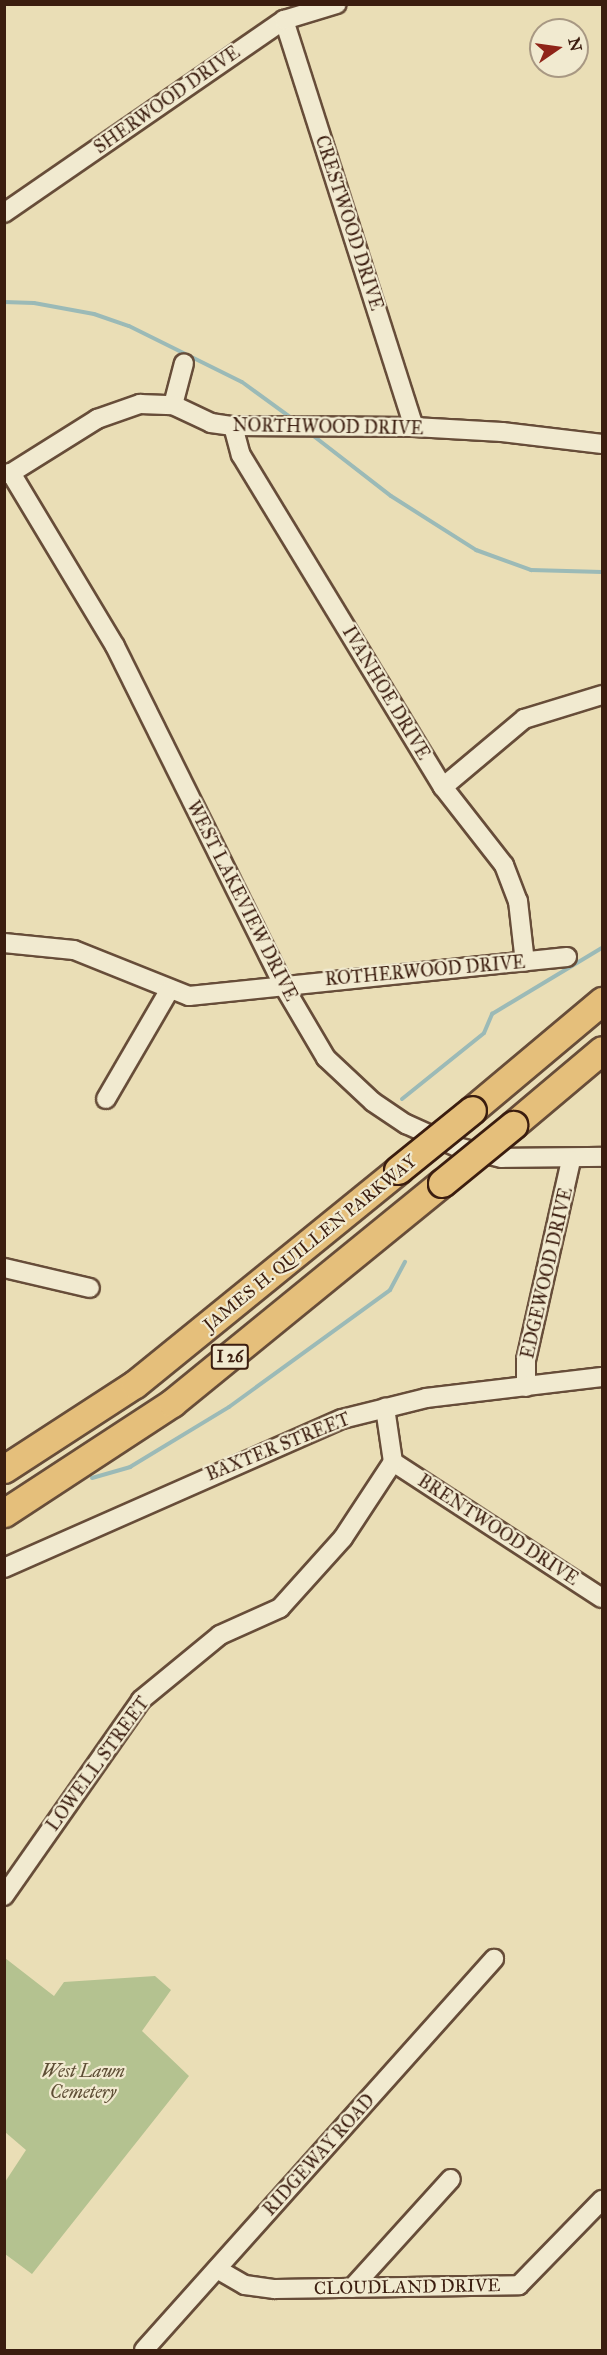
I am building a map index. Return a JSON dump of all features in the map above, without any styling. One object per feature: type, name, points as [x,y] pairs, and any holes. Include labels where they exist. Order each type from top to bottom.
[{"type":"highway","name":"JAMES H. QUILLEN PARKWAY","points":[[4,1469],[135,1384],[603,1001]]},
{"type":"highway","name":"JAMES H. QUILLEN PARKWAY","points":[[4,1513],[172,1402],[603,1050]]},
{"type":"street","name":"SHERWOOD DRIVE","points":[[4,213],[284,20],[337,4]]},
{"type":"street","name":"CRESTWOOD DRIVE","points":[[284,20],[414,427]]},
{"type":"street","points":[[173,405],[184,363]]},
{"type":"street","name":"NORTHWOOD DRIVE","points":[[8,474],[72,432],[120,408],[173,405],[211,423],[233,426],[414,427],[502,432],[603,444]]},
{"type":"street","name":"IVANHOE DRIVE","points":[[233,426],[241,455],[443,787],[512,882],[525,962]]},
{"type":"street","name":"WEST LAKEVIEW DRIVE","points":[[8,474],[115,646],[283,985],[327,1059],[373,1102],[406,1124],[457,1147],[502,1158],[571,1160],[603,1157]]},
{"type":"street","points":[[443,787],[524,719],[603,695]]},
{"type":"street","name":"ROTHERWOOD DRIVE","points":[[4,943],[74,950],[189,996],[567,957]]},
{"type":"street","points":[[106,1099],[170,989]]},
{"type":"street","name":"EDGEWOOD DRIVE","points":[[526,1387],[526,1360],[566,1193],[571,1160]]},
{"type":"street","points":[[4,1268],[90,1288]]},
{"type":"street","name":"BAXTER STREET","points":[[4,1568],[303,1433],[385,1407],[426,1398],[603,1377]]},
{"type":"street","points":[[385,1407],[393,1462]]},
{"type":"street","name":"BRENTWOOD DRIVE","points":[[393,1462],[603,1598]]},
{"type":"street","name":"LOWELL STREET","points":[[4,1896],[141,1700],[220,1635],[280,1608],[343,1538],[393,1462]]},
{"type":"street","name":"RIDGEWAY ROAD","points":[[144,2350],[494,1959]]},
{"type":"street","points":[[352,2288],[451,2179]]},
{"type":"street","name":"CLOUDLAND DRIVE","points":[[217,2269],[245,2284],[275,2289],[519,2285],[603,2200]]},
{"type":"green space","name":"West Lawn Cemetery","points":[[5,1958],[54,1996],[64,1982],[155,1976],[171,1990],[142,2031],[189,2076],[32,2274],[5,2254],[5,2182],[26,2150],[5,2132]]},
{"type":"waterway","points":[[4,302],[34,303],[94,314],[129,326],[242,382],[293,419]]},
{"type":"waterway","points":[[311,434],[391,496],[476,550],[531,570],[602,572]]},
{"type":"waterway","points":[[402,1099],[484,1033],[492,1014],[602,948]]},
{"type":"waterway","points":[[92,1478],[130,1467],[229,1407],[390,1290],[405,1262]]}]
